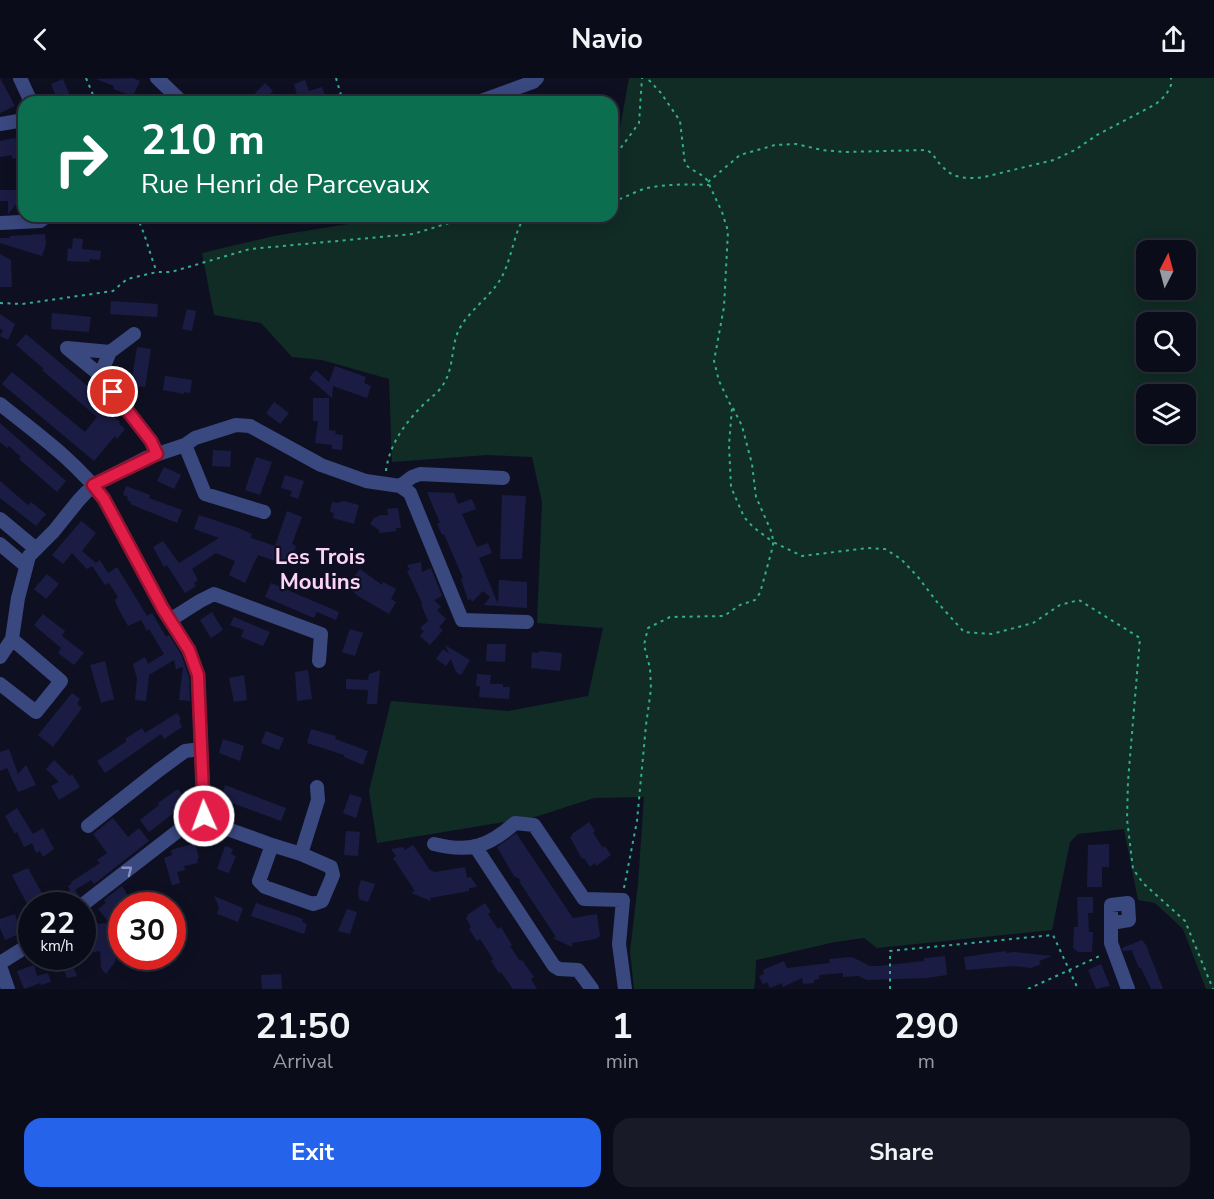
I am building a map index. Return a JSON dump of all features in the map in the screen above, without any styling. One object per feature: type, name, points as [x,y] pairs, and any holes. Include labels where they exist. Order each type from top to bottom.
[{"type":"street","points":[[20,78],[28,96]]},
{"type":"street","points":[[156,78],[176,96]]},
{"type":"street","points":[[494,96],[533,82],[537,78]]},
{"type":"street","points":[[0,124],[18,121]]},
{"type":"street","points":[[0,223],[20,222]]},
{"type":"street","points":[[100,375],[110,352],[134,334]]},
{"type":"street","points":[[110,352],[67,348],[100,375],[151,441],[157,454]]},
{"type":"street","points":[[0,404],[55,448],[104,499],[189,650],[198,675],[204,816]]},
{"type":"street","points":[[0,657],[12,639],[18,598],[29,556],[54,531],[93,485],[157,454],[185,445],[195,438],[236,425],[250,426],[321,465],[385,485],[400,486],[410,494],[462,620],[527,622]]},
{"type":"street","points":[[185,445],[205,494],[264,512]]},
{"type":"street","points":[[400,486],[411,477],[420,474],[503,478]]},
{"type":"street","points":[[0,519],[36,549]]},
{"type":"street","points":[[0,544],[26,566]]},
{"type":"street","points":[[171,621],[214,594],[321,634],[319,661]]},
{"type":"street","points":[[0,684],[36,712],[61,681],[12,639]]},
{"type":"street","points":[[88,826],[185,751],[201,749]]},
{"type":"street","points":[[301,854],[318,800],[316,787]]},
{"type":"street","points":[[204,816],[222,827],[301,854],[331,867],[333,875],[322,901],[313,904],[265,887],[259,881],[272,845]]},
{"type":"street","points":[[96,894],[187,824],[204,816]]},
{"type":"street","points":[[434,844],[454,849],[476,846],[490,843],[515,823],[534,825],[584,899],[623,900],[619,944],[625,989]]},
{"type":"street","points":[[476,846],[554,966],[559,969],[578,970],[592,989]]},
{"type":"street","points":[[1111,923],[1113,950],[1128,989]]},
{"type":"street","points":[[8,989],[0,964],[18,952]]},
{"type":"path","points":[[86,78],[94,96]]},
{"type":"path","points":[[336,78],[341,96]]},
{"type":"path","points":[[618,152],[639,123],[642,78]]},
{"type":"path","points":[[623,900],[637,821],[651,689],[650,668],[644,645],[648,627],[670,616],[724,616],[740,605],[755,600],[762,586],[773,546],[772,533],[756,496],[752,464],[742,426],[719,381],[714,360],[724,307],[728,231],[708,183],[702,175],[685,164],[680,121],[661,93],[647,78]]},
{"type":"path","points":[[618,199],[646,188],[708,183],[740,156],[775,145],[796,144],[844,152],[927,150],[934,154],[943,168],[951,174],[973,178],[984,177],[1054,160],[1075,150],[1097,135],[1156,104],[1166,95],[1171,85],[1171,78]]},
{"type":"path","points":[[139,222],[157,272]]},
{"type":"path","points":[[0,303],[22,304],[113,291],[128,279],[157,272],[171,272],[250,249],[412,234],[452,222]]},
{"type":"path","points":[[385,485],[388,456],[411,417],[439,390],[448,377],[456,338],[462,325],[498,283],[505,270],[521,222]]},
{"type":"path","points":[[732,408],[729,445],[731,487],[739,508],[748,522],[773,542],[802,556],[868,548],[885,549],[901,559],[964,632],[992,634],[1033,623],[1060,605],[1079,600],[1140,638],[1128,782],[1127,819],[1133,869],[1143,883],[1185,921],[1213,989]]},
{"type":"path","points":[[890,989],[890,951],[1053,935],[1078,989]]},
{"type":"path","points":[[1028,989],[1113,950]]},
{"type":"green space","points":[[629,78],[1214,78],[1214,989],[1206,989],[1183,929],[1155,903],[1138,900],[1124,829],[1078,834],[1070,842],[1052,930],[877,948],[864,938],[835,942],[756,960],[754,989],[634,989],[630,951],[638,884],[644,797],[594,798],[535,817],[377,843],[369,791],[391,701],[508,711],[588,696],[603,628],[537,623],[542,502],[532,457],[487,455],[392,462],[389,379],[322,360],[292,357],[261,323],[214,315],[202,253],[274,236],[360,222],[618,222],[618,129]]},
{"type":"building","points":[[0,78],[15,106],[0,113]]},
{"type":"building","points":[[133,78],[140,81],[133,96],[113,89],[114,86],[96,79]]},
{"type":"building","points":[[63,79],[70,96],[56,96],[51,84]]},
{"type":"building","points":[[305,80],[309,91],[322,87],[325,96],[297,96],[294,84]]},
{"type":"building","points":[[265,83],[273,91],[268,96],[253,96]]},
{"type":"building","points":[[15,138],[18,140],[18,158],[12,159],[12,155],[0,157],[0,141]]},
{"type":"building","points":[[0,190],[18,190],[18,202],[8,214],[8,201],[0,201]]},
{"type":"building","points":[[45,234],[46,244],[42,256],[0,243],[0,238],[10,238],[10,236]]},
{"type":"building","points":[[73,238],[83,239],[82,249],[101,251],[100,260],[67,261],[68,248],[72,249]]},
{"type":"building","points":[[0,254],[11,260],[12,287],[0,287]]},
{"type":"building","points":[[111,301],[158,304],[157,317],[110,314]]},
{"type":"building","points":[[187,309],[196,311],[192,331],[182,329]]},
{"type":"building","points":[[52,313],[91,317],[89,332],[51,329]]},
{"type":"building","points":[[0,314],[15,324],[8,340],[0,336],[3,330],[0,329]]},
{"type":"building","points":[[26,334],[91,389],[97,396],[94,400],[125,429],[117,439],[115,436],[94,461],[2,384],[12,372],[85,432],[97,417],[16,345]]},
{"type":"building","points":[[137,347],[151,349],[145,387],[131,385]]},
{"type":"building","points":[[335,366],[366,377],[364,383],[371,386],[367,398],[333,386],[332,398],[309,378],[316,370],[329,382]]},
{"type":"building","points":[[165,376],[192,380],[190,393],[163,390]]},
{"type":"building","points":[[313,398],[329,398],[329,430],[343,435],[342,450],[332,449],[332,445],[315,443],[318,421],[313,421]]},
{"type":"building","points":[[274,402],[289,413],[280,424],[266,413]]},
{"type":"building","points":[[0,423],[66,481],[57,492],[19,459],[21,457],[9,446],[7,448],[0,442]]},
{"type":"building","points":[[213,450],[231,451],[230,467],[212,466]]},
{"type":"building","points":[[256,457],[272,462],[260,495],[245,490]]},
{"type":"building","points":[[164,467],[181,475],[174,489],[157,481]]},
{"type":"building","points":[[285,475],[304,481],[298,499],[290,496],[292,491],[281,488]]},
{"type":"building","points":[[0,481],[28,505],[31,502],[46,514],[36,526],[0,498]]},
{"type":"building","points":[[126,486],[150,495],[149,498],[182,510],[177,523],[130,504],[128,497],[123,495]]},
{"type":"building","points":[[427,492],[454,493],[458,504],[472,499],[476,509],[462,514],[477,547],[488,543],[492,553],[479,558],[498,604],[499,580],[527,582],[527,608],[484,605],[490,597],[483,591],[472,602],[471,599],[468,600],[461,579],[463,578],[444,534],[442,535],[437,523],[440,523]]},
{"type":"building","points":[[502,495],[526,496],[522,559],[500,559]]},
{"type":"building","points":[[343,501],[359,505],[354,524],[333,518],[334,513],[330,512],[332,502]]},
{"type":"building","points":[[398,508],[401,528],[396,528],[396,531],[379,533],[379,530],[370,524],[374,518],[388,515],[387,509]]},
{"type":"building","points":[[287,511],[302,517],[292,544],[296,546],[291,562],[286,560],[284,564],[258,555],[245,583],[229,575],[235,561],[216,553],[192,569],[198,580],[194,583],[196,586],[185,593],[167,565],[164,567],[153,547],[163,541],[179,563],[219,538],[194,529],[199,515],[238,528],[252,534],[251,538],[275,546]]},
{"type":"building","points":[[81,521],[96,533],[82,551],[96,563],[100,560],[108,573],[117,567],[147,616],[152,613],[165,635],[167,637],[169,635],[181,654],[189,677],[190,701],[179,700],[183,667],[176,669],[174,660],[149,675],[146,701],[135,700],[137,679],[133,664],[145,657],[148,664],[164,654],[141,620],[128,626],[117,606],[115,600],[118,597],[109,583],[105,585],[92,566],[87,569],[72,553],[63,564],[52,555]]},
{"type":"building","points":[[421,562],[422,572],[431,568],[442,596],[434,600],[441,607],[437,610],[446,619],[439,627],[443,630],[430,645],[420,636],[424,631],[420,628],[428,621],[407,571],[410,570],[407,565]]},
{"type":"building","points":[[360,569],[382,585],[383,582],[396,589],[391,599],[396,602],[389,614],[358,596],[347,586]]},
{"type":"building","points":[[47,574],[59,584],[46,599],[34,589]]},
{"type":"building","points":[[271,583],[339,612],[336,620],[317,612],[314,618],[265,597]]},
{"type":"building","points":[[212,612],[223,630],[211,638],[200,620]]},
{"type":"building","points":[[43,614],[65,631],[62,636],[84,653],[74,665],[58,653],[61,648],[34,625]]},
{"type":"building","points":[[234,617],[270,632],[263,646],[241,637],[244,630],[230,625]]},
{"type":"building","points":[[350,629],[363,633],[355,656],[342,652]]},
{"type":"building","points":[[487,644],[506,644],[505,662],[486,661]]},
{"type":"building","points":[[445,645],[470,660],[461,675],[456,672],[451,659],[446,666],[436,659],[443,649],[449,654]]},
{"type":"building","points":[[539,651],[562,653],[560,671],[531,668],[532,652],[539,653]]},
{"type":"building","points":[[105,661],[114,699],[101,703],[90,665]]},
{"type":"building","points":[[308,670],[312,699],[297,701],[295,672]]},
{"type":"building","points":[[380,670],[377,704],[367,704],[368,690],[346,689],[346,679],[368,680],[369,674]]},
{"type":"building","points":[[477,674],[491,675],[490,684],[503,684],[503,687],[510,687],[509,699],[479,697],[480,686],[476,686]]},
{"type":"building","points":[[244,675],[247,700],[234,702],[229,678]]},
{"type":"building","points":[[72,693],[80,699],[77,704],[82,708],[53,747],[38,735]]},
{"type":"building","points":[[177,713],[182,727],[164,739],[161,734],[105,773],[97,761],[142,728],[145,733]]},
{"type":"building","points":[[311,729],[336,736],[335,739],[368,751],[363,765],[344,755],[307,743]]},
{"type":"building","points":[[266,731],[284,738],[279,750],[261,743]]},
{"type":"building","points":[[223,739],[244,746],[240,761],[219,753]]},
{"type":"building","points":[[9,749],[18,774],[26,765],[36,785],[18,792],[7,768],[0,771],[0,752]]},
{"type":"building","points":[[54,760],[70,776],[72,774],[80,787],[59,800],[51,786],[59,782],[46,769]]},
{"type":"building","points":[[225,785],[286,808],[281,821],[221,799]]},
{"type":"building","points":[[178,789],[188,802],[149,832],[140,820]]},
{"type":"building","points":[[350,794],[362,798],[356,818],[343,813]]},
{"type":"building","points":[[17,808],[33,834],[43,828],[54,849],[43,857],[40,851],[36,853],[32,843],[24,847],[17,832],[15,834],[5,816]]},
{"type":"building","points":[[113,818],[128,837],[139,828],[149,841],[94,884],[91,880],[75,890],[76,892],[68,892],[71,882],[100,863],[97,860],[107,853],[93,834]]},
{"type":"building","points":[[589,822],[603,848],[605,846],[611,855],[596,866],[595,863],[590,867],[584,858],[582,859],[570,837]]},
{"type":"building","points":[[346,831],[360,832],[358,856],[344,855]]},
{"type":"building","points":[[516,833],[573,918],[597,914],[600,936],[596,939],[572,943],[572,947],[553,938],[556,937],[519,881],[521,880],[514,876],[497,847]]},
{"type":"building","points":[[195,843],[198,863],[184,866],[185,870],[177,872],[180,883],[172,885],[164,858],[172,855],[171,850]]},
{"type":"building","points":[[1109,844],[1109,867],[1102,867],[1102,887],[1087,887],[1088,845]]},
{"type":"building","points":[[413,845],[430,870],[435,872],[465,867],[467,878],[471,877],[477,887],[469,888],[469,891],[430,898],[431,901],[411,893],[415,891],[393,858],[396,856],[391,849],[403,847],[405,850]]},
{"type":"building","points":[[225,846],[233,849],[231,854],[236,856],[229,873],[217,869]]},
{"type":"building","points":[[28,868],[41,892],[21,892],[12,875]]},
{"type":"building","points":[[361,880],[375,884],[368,902],[359,899],[358,890]]},
{"type":"building","points":[[122,886],[126,892],[114,892]]},
{"type":"building","points":[[214,896],[243,908],[238,922],[217,914],[219,907]]},
{"type":"building","points":[[108,897],[107,920],[98,909],[106,903],[104,900]]},
{"type":"building","points":[[1077,897],[1093,897],[1093,913],[1088,913],[1089,932],[1093,932],[1092,952],[1078,952],[1073,948],[1074,927],[1078,927]]},
{"type":"building","points":[[256,903],[303,919],[302,922],[307,924],[304,934],[251,916]]},
{"type":"building","points":[[485,903],[491,912],[488,914],[498,929],[501,927],[512,945],[510,946],[534,977],[531,979],[537,989],[513,989],[491,961],[493,959],[480,939],[477,941],[469,929],[471,927],[466,918],[467,915]]},
{"type":"building","points":[[347,909],[357,912],[350,934],[338,931]]},
{"type":"building","points":[[15,914],[18,934],[5,940],[0,928],[0,919]]},
{"type":"building","points":[[105,923],[108,925],[109,970],[106,974],[101,968],[100,951],[96,952],[96,924]]},
{"type":"building","points":[[1142,940],[1163,989],[1151,989],[1139,968],[1132,951],[1134,950],[1123,951],[1122,948]]},
{"type":"building","points":[[1006,951],[1006,953],[1052,956],[1039,961],[1041,964],[1031,968],[1014,966],[966,970],[964,957]]},
{"type":"building","points":[[945,956],[947,975],[926,978],[867,980],[858,976],[843,977],[843,973],[819,975],[819,979],[814,980],[814,983],[803,984],[802,978],[783,987],[782,983],[770,988],[767,982],[763,984],[759,976],[764,974],[763,970],[784,961],[787,968],[830,963],[829,959],[852,957],[870,966],[878,966],[924,961],[924,958]]},
{"type":"building","points":[[1101,964],[1110,986],[1096,989],[1088,970]]},
{"type":"building","points":[[35,970],[37,976],[48,973],[51,982],[24,989],[17,971]]},
{"type":"building","points":[[64,970],[74,970],[77,976],[67,978]]},
{"type":"building","points":[[281,974],[282,989],[262,989],[261,975]]},
{"type":"district","name":"Les Trois Moulins","points":[[320,568]]},
{"type":"route","points":[[113,392],[151,441],[157,454],[93,485],[104,499],[163,609],[189,650],[198,675],[204,816]]}]
